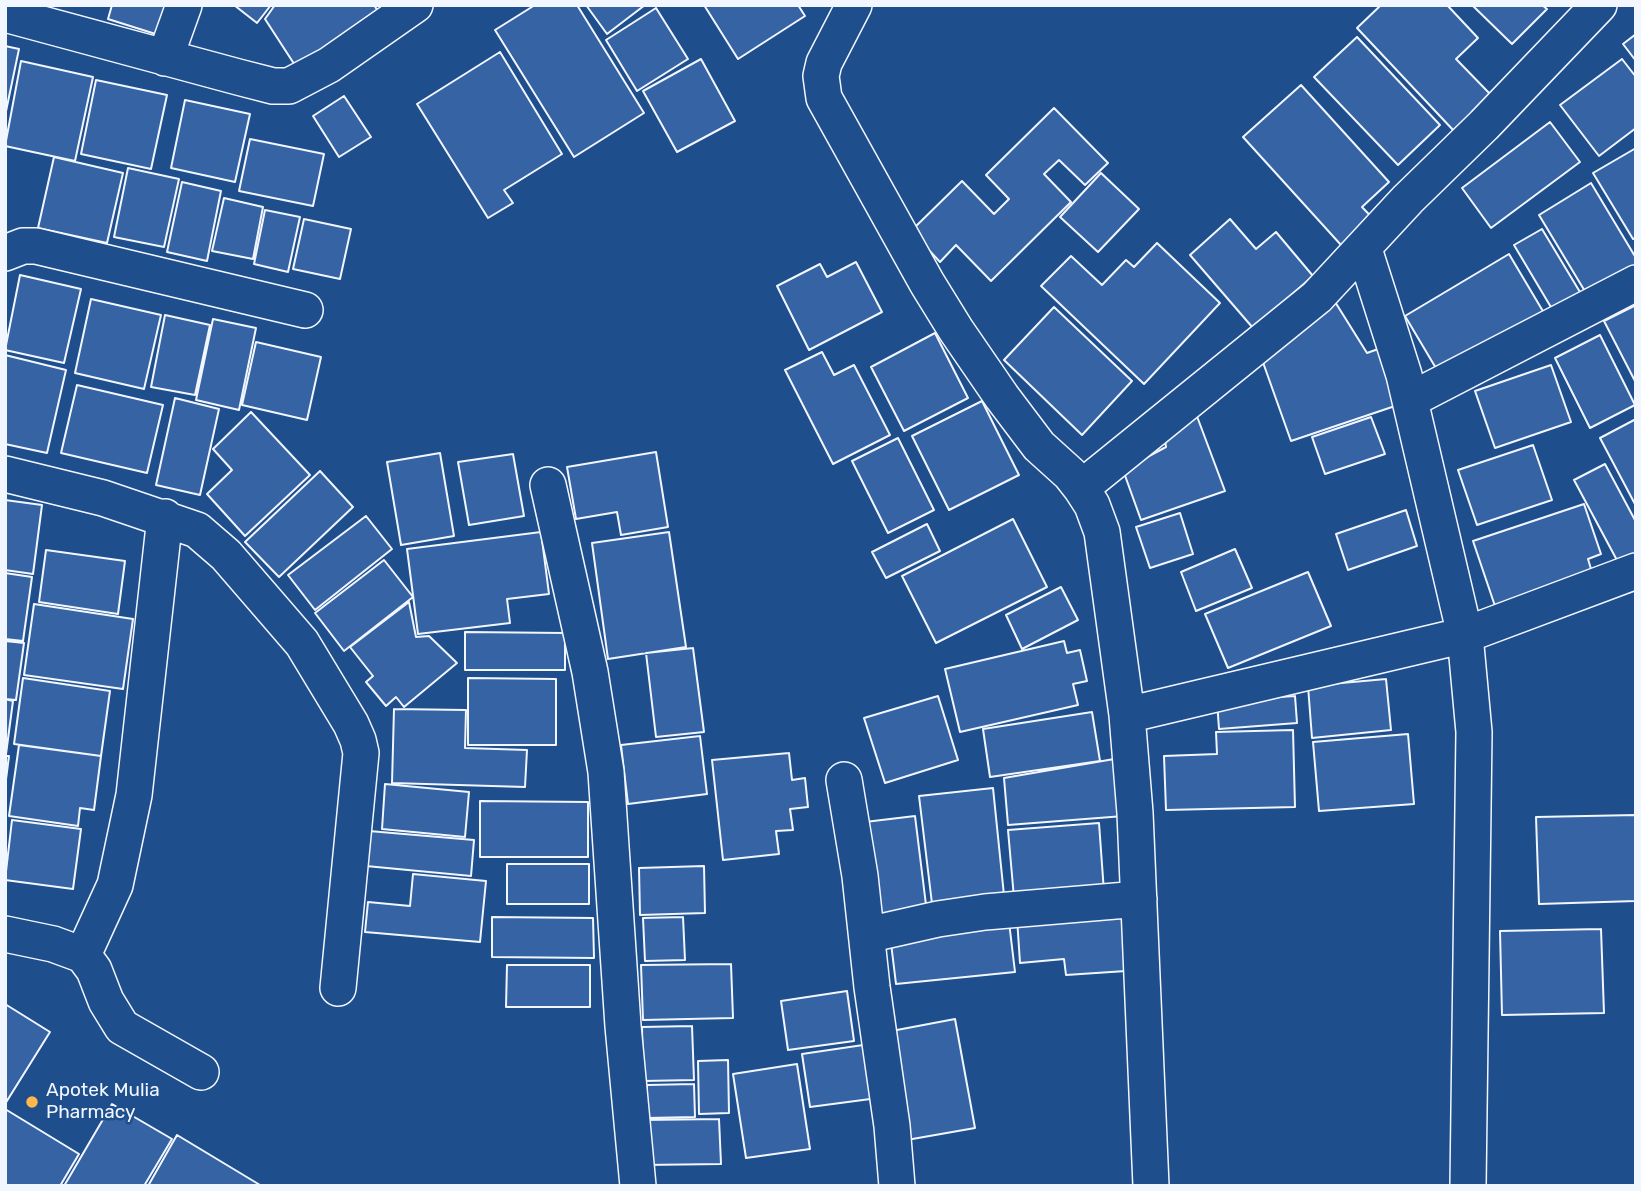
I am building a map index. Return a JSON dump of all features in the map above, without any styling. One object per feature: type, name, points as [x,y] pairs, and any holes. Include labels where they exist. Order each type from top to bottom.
[{"type":"street","points":[[8,5],[5,14],[261,83],[289,86],[329,65],[415,5]]},
{"type":"street","points":[[165,58],[184,5]]},
{"type":"street","points":[[854,5],[824,63],[821,76],[824,98],[956,330],[1039,446],[1070,474],[1081,488],[1092,505],[1102,532],[1127,715],[1139,899],[1151,1186]]},
{"type":"street","points":[[1081,488],[1317,297],[1408,199],[1485,125],[1599,5]]},
{"type":"street","points":[[5,253],[23,246],[36,246],[305,310]]},
{"type":"street","points":[[1363,249],[1410,400],[1465,635],[1474,732],[1468,1186]]},
{"type":"street","points":[[1410,400],[1636,283]]},
{"type":"street","points":[[5,474],[103,498],[197,530],[226,555],[302,643],[358,740],[361,754],[338,988]]},
{"type":"street","points":[[548,485],[590,672],[606,772],[623,1026],[638,1186]]},
{"type":"street","points":[[83,955],[115,885],[134,795],[165,517]]},
{"type":"street","points":[[1127,715],[1465,635],[1636,571]]},
{"type":"street","points":[[844,780],[860,876],[892,1126],[897,1186]]},
{"type":"street","points":[[867,935],[938,919],[985,912],[1139,899]]},
{"type":"street","points":[[5,934],[53,944],[83,955],[94,970],[106,1001],[122,1027],[201,1072]]},
{"type":"building","points":[[112,5],[174,5],[165,37],[108,19]]},
{"type":"building","points":[[234,5],[271,5],[257,23]]},
{"type":"building","points":[[275,5],[374,5],[383,19],[300,73],[265,19]]},
{"type":"building","points":[[535,5],[577,5],[644,113],[574,157],[495,30]]},
{"type":"building","points":[[586,5],[645,5],[607,34]]},
{"type":"building","points":[[704,5],[798,5],[805,16],[738,59]]},
{"type":"building","points":[[1381,5],[1447,5],[1478,38],[1456,59],[1492,96],[1454,131],[1357,28]]},
{"type":"building","points":[[1472,5],[1542,5],[1547,9],[1512,44]]},
{"type":"building","points":[[656,8],[688,59],[637,91],[606,40]]},
{"type":"building","points":[[1636,34],[1636,61],[1623,44]]},
{"type":"building","points":[[1357,37],[1440,125],[1398,165],[1314,77]]},
{"type":"building","points":[[5,46],[19,49],[5,116]]},
{"type":"building","points":[[500,52],[562,154],[504,190],[513,203],[488,218],[417,104]]},
{"type":"building","points":[[701,59],[735,121],[677,152],[643,91]]},
{"type":"building","points":[[1622,59],[1636,77],[1636,128],[1599,156],[1560,105]]},
{"type":"building","points":[[21,61],[93,77],[75,161],[5,146]]},
{"type":"building","points":[[96,80],[167,95],[151,169],[81,154]]},
{"type":"building","points":[[1301,85],[1389,182],[1362,207],[1382,228],[1351,256],[1243,137]]},
{"type":"building","points":[[344,96],[371,137],[339,157],[313,116]]},
{"type":"building","points":[[185,100],[250,114],[235,182],[171,168]]},
{"type":"building","points":[[1054,108],[1108,163],[1085,185],[1059,160],[1044,174],[1071,202],[991,281],[956,245],[940,262],[911,231],[962,181],[994,214],[1009,199],[986,175]]},
{"type":"building","points":[[1550,122],[1580,162],[1491,228],[1462,188]]},
{"type":"building","points":[[250,139],[324,154],[313,206],[239,191]]},
{"type":"building","points":[[1636,148],[1636,238],[1633,239],[1593,173]]},
{"type":"building","points":[[54,157],[123,173],[107,243],[38,228]]},
{"type":"building","points":[[128,168],[179,179],[164,247],[114,237]]},
{"type":"building","points":[[1101,173],[1139,209],[1098,252],[1060,217]]},
{"type":"building","points":[[182,182],[221,191],[207,261],[167,252]]},
{"type":"building","points":[[1591,183],[1636,258],[1636,270],[1589,298],[1539,215]]},
{"type":"building","points":[[224,198],[263,207],[253,259],[212,251]]},
{"type":"building","points":[[265,210],[300,217],[288,272],[254,264]]},
{"type":"building","points":[[304,219],[351,229],[340,279],[293,269]]},
{"type":"building","points":[[1230,219],[1256,249],[1276,232],[1313,276],[1253,328],[1190,255]]},
{"type":"building","points":[[1542,229],[1586,302],[1558,319],[1514,245]]},
{"type":"building","points":[[1157,243],[1220,303],[1144,384],[1041,286],[1071,256],[1102,285],[1126,260],[1134,267]]},
{"type":"building","points":[[1509,254],[1547,318],[1443,380],[1405,316]]},
{"type":"building","points":[[856,262],[882,312],[809,350],[777,286],[820,264],[827,277]]},
{"type":"building","points":[[20,275],[81,289],[64,363],[5,350]]},
{"type":"building","points":[[1332,297],[1367,353],[1381,348],[1401,404],[1291,441],[1260,354]]},
{"type":"building","points":[[91,299],[161,315],[144,389],[75,373]]},
{"type":"building","points":[[1636,305],[1636,383],[1604,321]]},
{"type":"building","points":[[1054,307],[1132,381],[1082,435],[1004,360]]},
{"type":"building","points":[[165,315],[210,325],[195,395],[151,387]]},
{"type":"building","points":[[213,319],[256,328],[239,410],[196,400]]},
{"type":"building","points":[[935,333],[968,398],[904,431],[871,367]]},
{"type":"building","points":[[1600,335],[1635,405],[1590,428],[1555,358]]},
{"type":"building","points":[[256,342],[321,357],[307,420],[242,405]]},
{"type":"building","points":[[822,352],[834,375],[854,365],[890,435],[833,464],[785,370]]},
{"type":"building","points":[[5,355],[66,370],[47,453],[5,444]]},
{"type":"building","points":[[1551,365],[1571,422],[1495,448],[1475,391]]},
{"type":"building","points":[[77,385],[163,405],[147,473],[61,453]]},
{"type":"building","points":[[175,398],[219,409],[200,495],[156,485]]},
{"type":"building","points":[[982,401],[1019,475],[949,510],[912,436]]},
{"type":"building","points":[[1195,411],[1225,491],[1141,520],[1123,470],[1166,447],[1164,434]]},
{"type":"building","points":[[251,412],[310,475],[245,536],[207,494],[232,470],[213,449]]},
{"type":"building","points":[[1371,417],[1385,454],[1325,474],[1312,437]]},
{"type":"building","points":[[1636,419],[1636,506],[1600,438]]},
{"type":"building","points":[[898,438],[934,510],[888,533],[852,461]]},
{"type":"building","points":[[1533,445],[1552,500],[1477,525],[1458,470]]},
{"type":"building","points":[[656,452],[668,527],[621,535],[617,512],[576,519],[567,467]]},
{"type":"building","points":[[440,453],[454,536],[401,545],[387,462]]},
{"type":"building","points":[[513,454],[524,516],[469,525],[458,462]]},
{"type":"building","points":[[1605,464],[1636,522],[1636,555],[1619,564],[1574,480]]},
{"type":"building","points":[[320,471],[353,507],[279,577],[245,542]]},
{"type":"building","points":[[5,500],[42,505],[33,574],[5,570]]},
{"type":"building","points":[[1584,504],[1601,554],[1588,559],[1594,579],[1497,612],[1473,541]]},
{"type":"building","points":[[1406,510],[1417,546],[1348,570],[1336,534]]},
{"type":"building","points":[[1180,513],[1193,554],[1150,568],[1136,527]]},
{"type":"building","points":[[366,516],[392,549],[315,610],[288,575]]},
{"type":"building","points":[[1013,519],[1047,587],[936,643],[902,576]]},
{"type":"building","points":[[927,524],[940,551],[886,578],[872,552]]},
{"type":"building","points":[[541,532],[549,594],[507,599],[510,623],[418,634],[407,549]]},
{"type":"building","points":[[669,532],[686,647],[608,659],[592,543]]},
{"type":"building","points":[[1235,549],[1252,588],[1196,611],[1181,572]]},
{"type":"building","points":[[46,550],[125,561],[118,614],[39,602]]},
{"type":"building","points":[[384,560],[413,597],[344,651],[315,613]]},
{"type":"building","points":[[1308,572],[1331,626],[1228,668],[1205,614]]},
{"type":"building","points":[[5,573],[32,577],[23,641],[5,639]]},
{"type":"building","points":[[1061,587],[1078,620],[1022,649],[1006,615]]},
{"type":"building","points":[[409,602],[416,637],[429,636],[457,663],[404,707],[396,697],[386,706],[366,682],[373,676],[350,647]]},
{"type":"building","points":[[34,604],[133,619],[123,689],[24,675]]},
{"type":"building","points":[[465,632],[565,633],[565,670],[465,670]]},
{"type":"building","points":[[5,641],[24,643],[16,700],[5,699]]},
{"type":"building","points":[[1064,641],[1067,653],[1080,650],[1087,681],[1073,684],[1078,705],[960,732],[945,669]]},
{"type":"building","points":[[693,648],[704,732],[656,737],[646,653]]},
{"type":"building","points":[[23,678],[110,691],[101,756],[14,744]]},
{"type":"building","points":[[468,678],[556,679],[556,745],[468,745]]},
{"type":"building","points":[[1386,679],[1391,730],[1312,738],[1308,686]]},
{"type":"building","points":[[938,696],[958,760],[885,783],[864,718]]},
{"type":"building","points":[[1295,696],[1297,723],[1219,729],[1217,701]]},
{"type":"building","points":[[5,699],[13,701],[6,754],[5,754]]},
{"type":"building","points":[[394,709],[466,710],[465,748],[527,750],[525,787],[392,783]]},
{"type":"building","points":[[1092,712],[1100,761],[990,777],[983,729]]},
{"type":"building","points":[[1293,730],[1295,807],[1166,810],[1164,756],[1217,754],[1216,732]]},
{"type":"building","points":[[1408,734],[1414,804],[1319,811],[1313,742]]},
{"type":"building","points":[[700,736],[707,794],[628,804],[621,745]]},
{"type":"building","points":[[19,745],[101,756],[94,810],[80,808],[78,826],[9,816]]},
{"type":"building","points":[[789,753],[792,780],[805,778],[808,807],[790,809],[793,830],[776,831],[779,854],[723,860],[712,760]]},
{"type":"building","points":[[5,756],[9,756],[5,787]]},
{"type":"building","points":[[1120,758],[1124,816],[1008,825],[1004,778]]},
{"type":"building","points":[[385,784],[469,792],[465,837],[382,829]]},
{"type":"building","points":[[993,788],[1005,905],[933,912],[919,796]]},
{"type":"building","points":[[480,801],[588,802],[588,857],[480,857]]},
{"type":"building","points":[[1636,815],[1636,901],[1539,904],[1536,817]]},
{"type":"building","points":[[915,816],[927,913],[877,919],[865,822]]},
{"type":"building","points":[[12,820],[81,829],[73,889],[5,880]]},
{"type":"building","points":[[1099,823],[1104,892],[1014,898],[1008,830]]},
{"type":"building","points":[[369,831],[474,840],[471,876],[366,866]]},
{"type":"building","points":[[507,864],[589,864],[589,904],[507,904]]},
{"type":"building","points":[[704,866],[705,913],[640,915],[639,868]]},
{"type":"building","points":[[413,874],[486,881],[480,942],[365,932],[368,902],[410,906]]},
{"type":"building","points":[[1121,909],[1126,971],[1066,975],[1064,959],[1020,963],[1017,918]]},
{"type":"building","points":[[492,917],[593,918],[594,958],[492,957]]},
{"type":"building","points":[[683,917],[685,960],[645,961],[643,918]]},
{"type":"building","points":[[1009,922],[1015,972],[896,984],[890,935]]},
{"type":"building","points":[[1601,929],[1604,1013],[1502,1015],[1500,931]]},
{"type":"building","points":[[731,964],[733,1018],[643,1020],[641,965]]},
{"type":"building","points":[[507,965],[590,965],[590,1007],[506,1007]]},
{"type":"building","points":[[847,991],[854,1041],[788,1050],[781,1001]]},
{"type":"building","points":[[5,1004],[50,1032],[5,1104]]},
{"type":"building","points":[[955,1019],[975,1128],[901,1141],[881,1033]]},
{"type":"building","points":[[692,1026],[694,1080],[643,1081],[642,1027]]},
{"type":"building","points":[[870,1044],[878,1098],[810,1107],[802,1054]]},
{"type":"building","points":[[728,1060],[729,1113],[699,1114],[698,1061]]},
{"type":"building","points":[[797,1064],[810,1149],[746,1158],[733,1074]]},
{"type":"building","points":[[694,1084],[695,1117],[647,1118],[647,1085]]},
{"type":"building","points":[[112,1104],[172,1139],[144,1186],[64,1186]]},
{"type":"building","points":[[5,1109],[79,1154],[60,1186],[5,1186]]},
{"type":"building","points":[[719,1119],[721,1164],[643,1165],[642,1120]]},
{"type":"building","points":[[177,1135],[260,1185],[260,1186],[148,1186]]},
{"type":"place","name":"Apotek Mulia Pharmacy","points":[[32,1102]]}]
